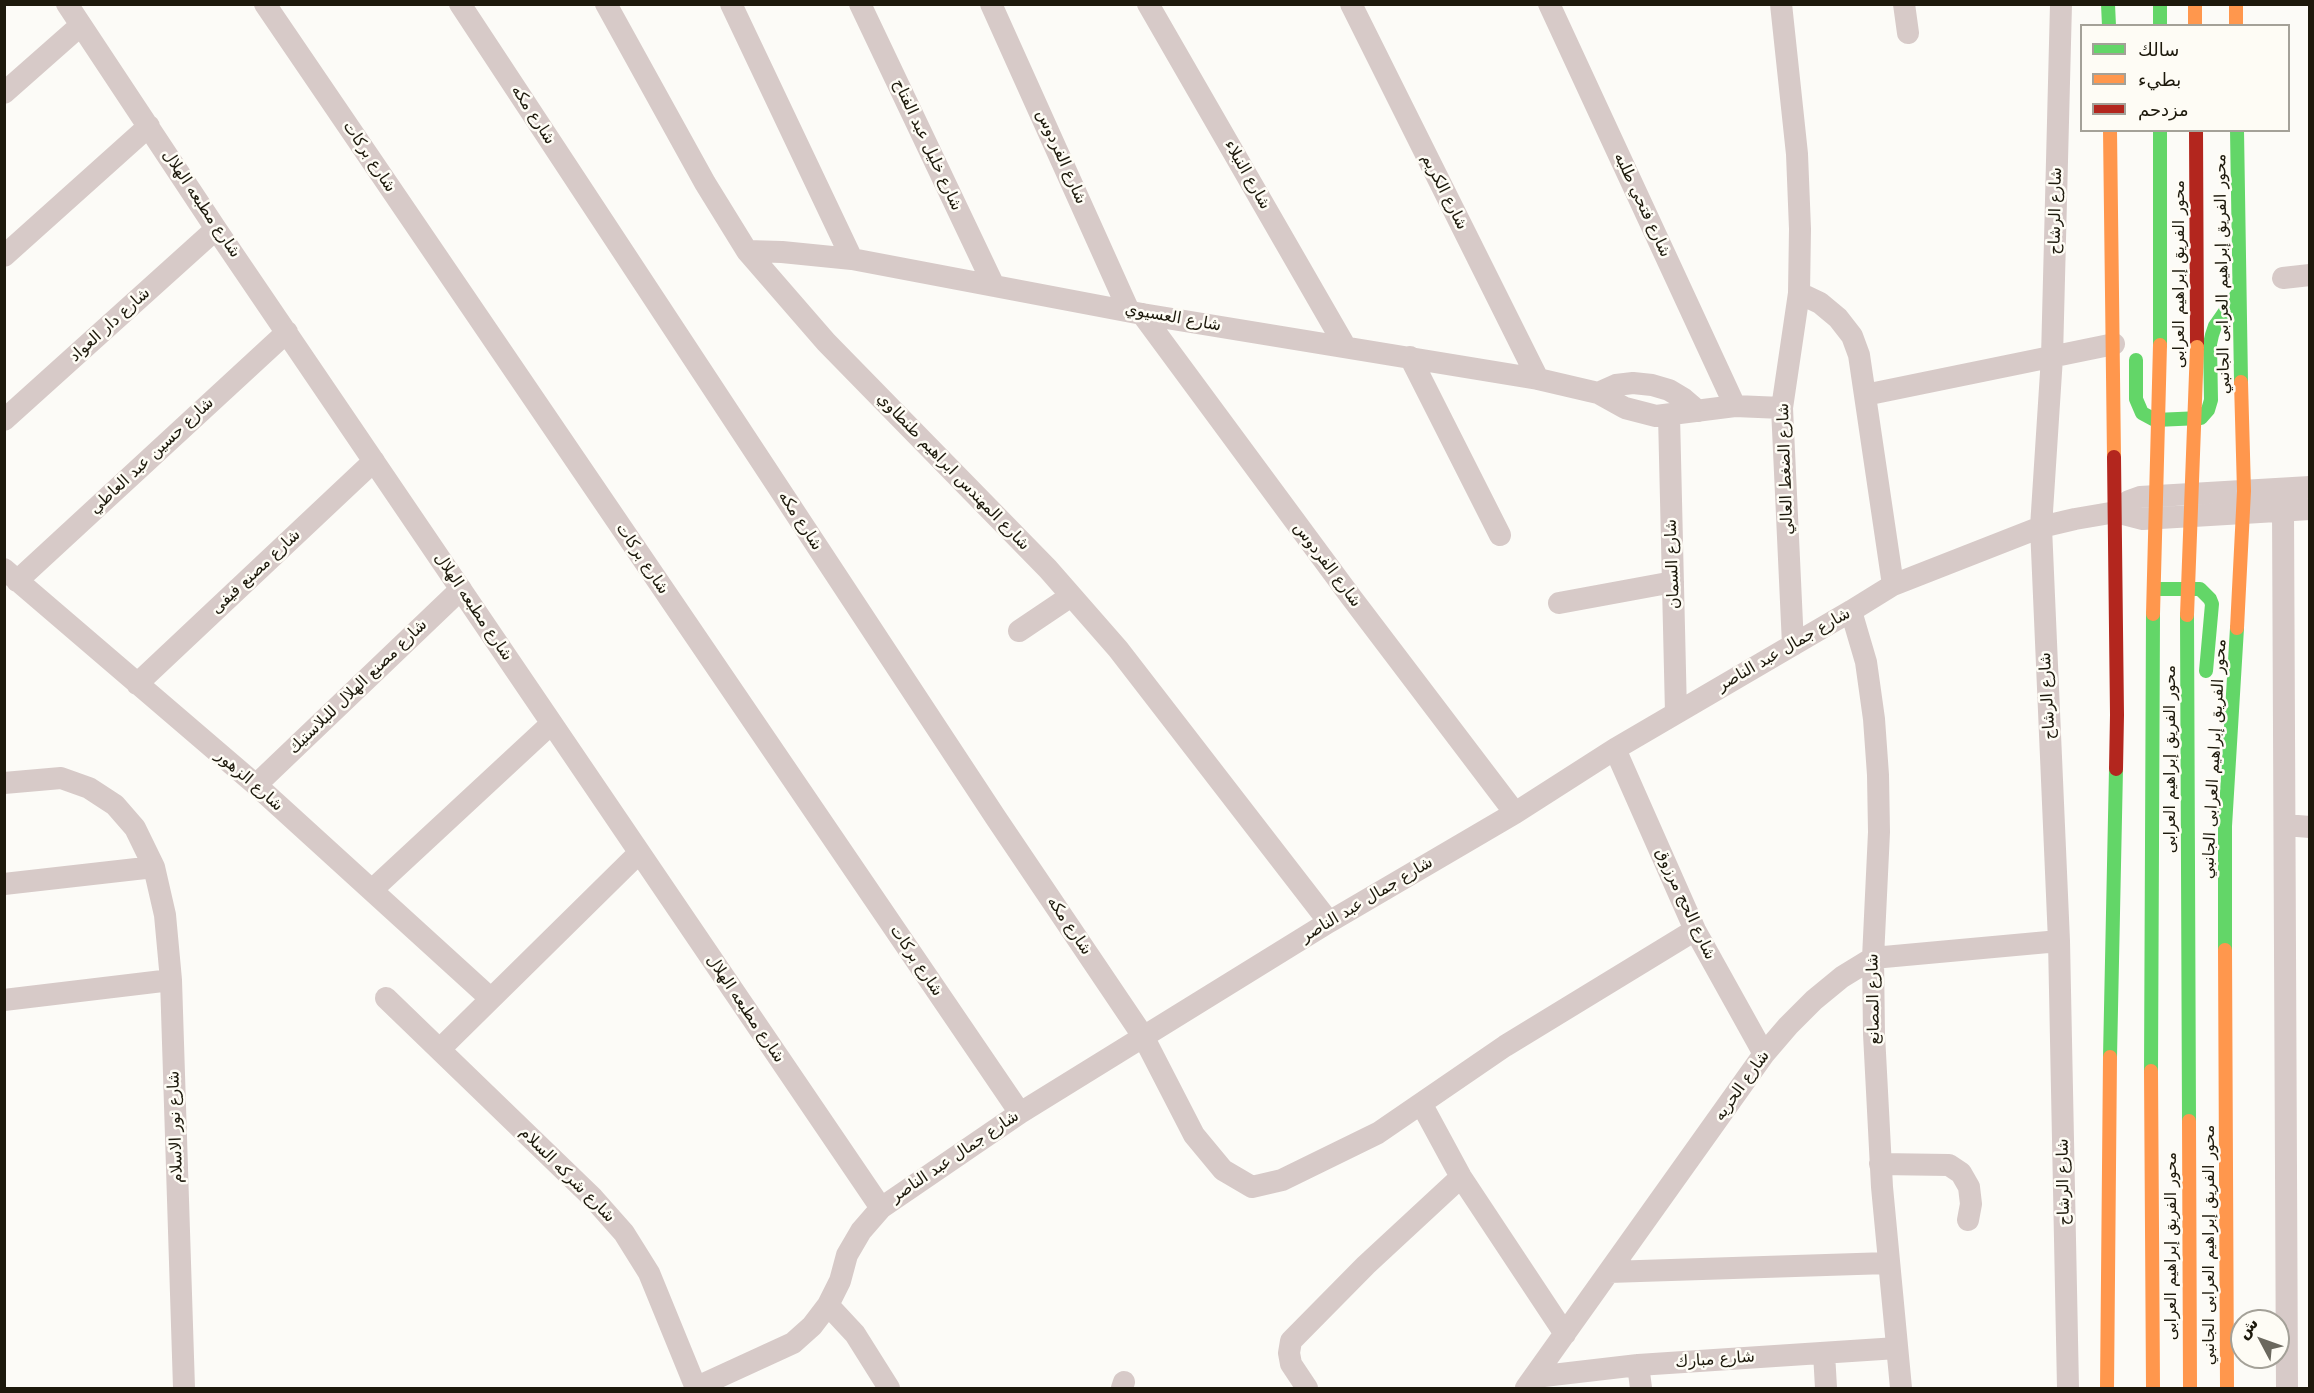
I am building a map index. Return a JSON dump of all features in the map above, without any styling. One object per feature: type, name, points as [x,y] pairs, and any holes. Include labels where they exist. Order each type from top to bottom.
[{"type":"street","name":"شارع مطبعه الهلال","points":[[67,4],[216,229],[881,1208]]},
{"type":"street","name":"شارع بركات","points":[[265,4],[1020,1113]]},
{"type":"street","name":"شارع مكه","points":[[460,4],[989,808],[1143,1036],[1194,1135],[1224,1170],[1252,1187],[1282,1180],[1378,1133],[1505,1046],[1695,930]]},
{"type":"street","name":"شارع المهندس ابراهيم طنطاوي","points":[[606,4],[705,183],[747,251],[826,342],[971,489],[1118,649],[1329,922]]},
{"type":"street","points":[[731,4],[852,259]]},
{"type":"street","name":"شارع خليل عبد الفتاح","points":[[860,4],[994,286]]},
{"type":"street","name":"شارع الفردوس","points":[[991,4],[1136,313],[1515,813]]},
{"type":"street","name":"شارع النبلاء","points":[[1148,4],[1345,346]]},
{"type":"street","name":"شارع الكريم","points":[[1351,4],[1538,379]]},
{"type":"street","name":"شارع فتحي طلبه","points":[[1549,4],[1735,406]]},
{"type":"street","name":"شارع الضغط العالي","points":[[1781,4],[1797,154],[1800,229],[1798,293],[1782,408],[1793,645]]},
{"type":"street","points":[[1904,4],[1908,33]]},
{"type":"street","name":"شارع الرشاح","points":[[2061,4],[2052,357],[2041,527],[2060,941],[2068,1389]]},
{"type":"street","points":[[2108,4],[2109,24]]},
{"type":"street","points":[[2160,4],[2160,24]]},
{"type":"street","points":[[2195,4],[2195,24]]},
{"type":"street","points":[[2236,4],[2236,24]]},
{"type":"street","points":[[4,93],[81,25]]},
{"type":"street","points":[[4,256],[149,126]]},
{"type":"street","points":[[2110,132],[2119,321],[2136,399],[2142,413],[2155,420],[2201,418],[2208,410],[2211,400],[2210,344],[2212,335],[2215,326],[2238,293]]},
{"type":"street","name":"محور الفريق إبراهيم العرابى","points":[[2153,1389],[2151,1193],[2153,614],[2160,345],[2160,132]]},
{"type":"street","name":"محور الفريق إبراهيم العرابى","points":[[2190,1389],[2187,615],[2198,346],[2196,132]]},
{"type":"street","name":"محور الفريق إبراهيم العرابى الجانبي","points":[[2227,1389],[2225,826],[2244,502],[2238,293],[2237,132]]},
{"type":"street","name":"شارع دار العواد","points":[[4,420],[216,229]]},
{"type":"street","name":"شارع العسيوي","points":[[747,251],[806,253],[852,259],[1136,313],[1538,379],[1598,393],[1625,408],[1640,413],[1669,415],[1735,406],[1782,408]]},
{"type":"street","points":[[2283,278],[2310,275]]},
{"type":"street","points":[[1798,293],[1820,303],[1838,318],[1852,336],[1859,355],[1893,585]]},
{"type":"street","name":"شارع حسين عبد العاطي","points":[[11,575],[287,332]]},
{"type":"street","points":[[1865,394],[2125,345]]},
{"type":"street","points":[[2107,1389],[2111,934],[2118,716],[2116,512],[2125,345]]},
{"type":"street","points":[[1410,357],[1500,535]]},
{"type":"street","points":[[1598,393],[1616,385],[1652,384],[1669,390],[1698,411]]},
{"type":"street","name":"شارع السمان","points":[[1669,415],[1677,713]]},
{"type":"street","name":"شارع مصنع فيفى","points":[[137,684],[374,461]]},
{"type":"street","name":"شارع جمال عبد الناصر","points":[[2244,502],[2310,487]]},
{"type":"street","name":"شارع جمال عبد الناصر","points":[[696,1388],[793,1343],[812,1326],[828,1305],[840,1281],[847,1255],[861,1231],[881,1208],[1020,1113],[1329,922],[1515,813],[1615,749],[1893,585],[2041,527],[2116,512],[2129,501],[2139,497],[2244,502],[2283,511],[2310,509]]},
{"type":"street","points":[[2283,511],[2287,1389]]},
{"type":"street","name":"شارع الزهور","points":[[11,575],[255,785],[490,998]]},
{"type":"street","points":[[1559,603],[1673,582]]},
{"type":"street","points":[[2141,594],[2146,589],[2200,589],[2207,594],[2212,604],[2207,684]]},
{"type":"street","name":"شارع مصنع الهلال للبلاستيك","points":[[255,785],[461,590]]},
{"type":"street","points":[[1019,631],[1071,596]]},
{"type":"street","name":"شارع المصانع","points":[[1851,611],[1866,662],[1874,719],[1878,775],[1879,832],[1873,958],[1874,1034],[1880,1164],[1900,1389]]},
{"type":"street","points":[[2118,716],[2131,699]]},
{"type":"street","points":[[2220,702],[2233,713]]},
{"type":"street","points":[[372,890],[551,724]]},
{"type":"street","name":"شارع الحج مرزوق","points":[[1615,749],[1695,930],[1764,1054]]},
{"type":"street","name":"شارع نور الاسلام","points":[[4,783],[61,778],[89,788],[115,805],[135,828],[154,867],[165,915],[171,980],[184,1389]]},
{"type":"street","points":[[2285,825],[2310,827]]},
{"type":"street","points":[[440,1049],[639,853]]},
{"type":"street","points":[[4,884],[154,867]]},
{"type":"street","name":"شارع الحريه","points":[[1532,1385],[1565,1334],[1764,1054],[1814,1000],[1842,977],[1873,958],[2060,941]]},
{"type":"street","points":[[4,1000],[171,980]]},
{"type":"street","name":"شارع شركه السلام","points":[[386,998],[593,1198],[624,1233],[649,1273],[696,1388]]},
{"type":"street","points":[[1422,1105],[1461,1177],[1565,1334]]},
{"type":"street","points":[[1880,1164],[1949,1166],[1961,1173],[1969,1187],[1971,1204],[1968,1220]]},
{"type":"street","points":[[1307,1389],[1291,1364],[1289,1353],[1291,1341],[1366,1265],[1461,1177]]},
{"type":"street","points":[[1609,1272],[1888,1263]]},
{"type":"street","points":[[828,1305],[855,1334],[889,1389]]},
{"type":"street","name":"شارع مبارك","points":[[1532,1385],[1638,1365],[1897,1348]]},
{"type":"street","points":[[1824,1353],[1826,1389]]},
{"type":"street","points":[[1638,1365],[1641,1389]]},
{"type":"traffic: fast","points":[[2108,4],[2109,24]]},
{"type":"traffic: fast","points":[[2160,4],[2160,24]]},
{"type":"traffic: fast","points":[[2160,132],[2160,345]]},
{"type":"traffic: fast","points":[[2237,132],[2241,382]]},
{"type":"traffic: fast","points":[[2136,360],[2136,399],[2142,413],[2155,420],[2201,418],[2208,410],[2211,400],[2210,344],[2212,335],[2215,326],[2238,293]]},
{"type":"traffic: fast","points":[[2159,589],[2200,589],[2210,599],[2212,604],[2206,671]]},
{"type":"traffic: fast","points":[[2151,1071],[2153,614]]},
{"type":"traffic: fast","points":[[2187,615],[2189,1121]]},
{"type":"traffic: fast","points":[[2225,950],[2225,826],[2237,628]]},
{"type":"traffic: fast","points":[[2110,1057],[2116,769]]},
{"type":"traffic: slow","points":[[2195,4],[2195,24]]},
{"type":"traffic: slow","points":[[2236,4],[2236,24]]},
{"type":"traffic: slow","points":[[2110,132],[2114,457]]},
{"type":"traffic: slow","points":[[2153,614],[2160,345]]},
{"type":"traffic: slow","points":[[2187,615],[2197,347]]},
{"type":"traffic: slow","points":[[2237,628],[2244,491],[2241,382]]},
{"type":"traffic: slow","points":[[2225,950],[2227,1388]]},
{"type":"traffic: slow","points":[[2107,1388],[2110,1057]]},
{"type":"traffic: slow","points":[[2151,1071],[2153,1388]]},
{"type":"traffic: slow","points":[[2189,1121],[2190,1388]]},
{"type":"traffic: jam","points":[[2196,132],[2197,347]]},
{"type":"traffic: jam","points":[[2114,457],[2116,769]]}]
